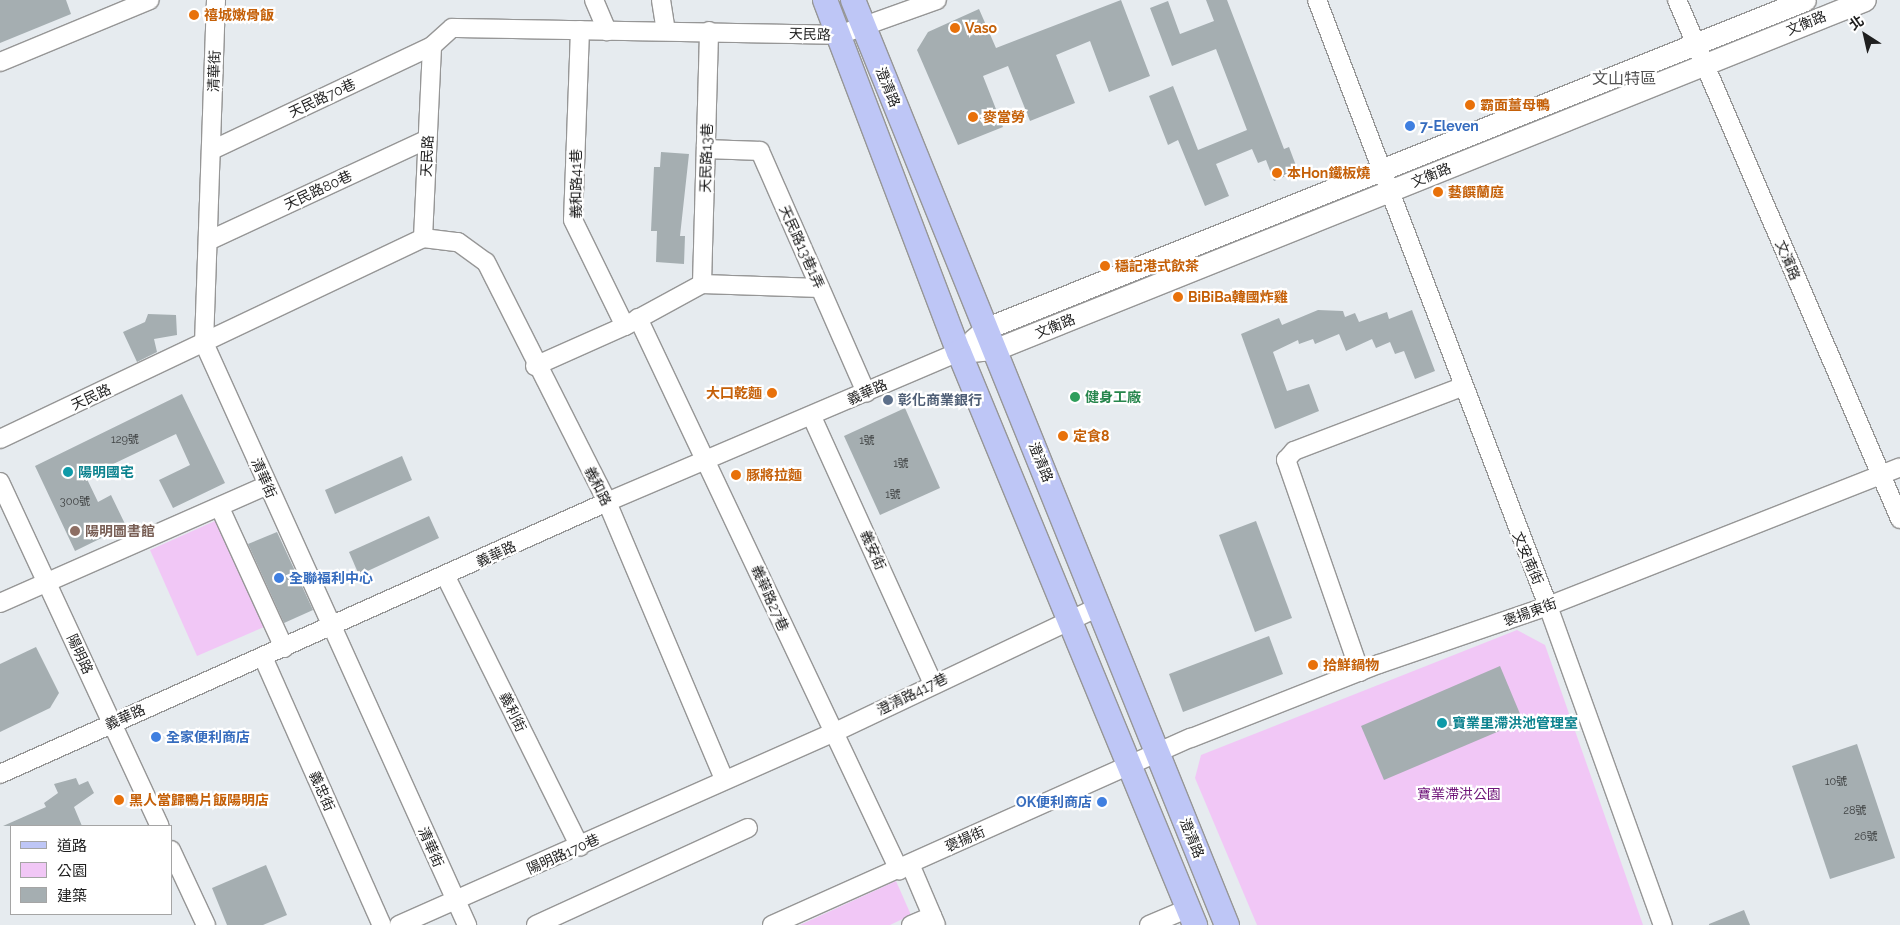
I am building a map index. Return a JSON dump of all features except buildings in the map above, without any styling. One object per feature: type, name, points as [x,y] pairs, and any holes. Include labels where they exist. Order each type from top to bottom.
[{"type":"main road","name":"澄清路","points":[[825,0],[960,352],[1192,916]]},
{"type":"main road","name":"澄清路","points":[[853,0],[992,339],[1227,925]]},
{"type":"street","points":[[0,62],[150,0]]},
{"type":"street","name":"清華街","points":[[216,0],[204,343],[466,925]]},
{"type":"street","points":[[594,0],[607,30]]},
{"type":"street","points":[[661,0],[666,31]]},
{"type":"street","name":"天民路","points":[[0,439],[423,238],[432,46],[452,28],[709,31],[839,35],[865,29],[937,0]]},
{"type":"street","name":"文安南街","points":[[1317,0],[1462,387],[1548,606],[1663,925]]},
{"type":"street","name":"文濱路","points":[[1677,0],[1694,44],[1900,519]]},
{"type":"street","name":"文衡路","points":[[992,339],[1381,169],[1805,0]]},
{"type":"street","name":"文衡路","points":[[992,339],[1389,192],[1865,0]]},
{"type":"street","name":"義和路41巷","points":[[580,30],[573,220],[709,462]]},
{"type":"street","name":"天民路13巷","points":[[702,284],[709,31]]},
{"type":"street","name":"天民路70巷","points":[[212,150],[432,46]]},
{"type":"street","name":"天民路80巷","points":[[208,241],[428,139]]},
{"type":"street","name":"天民路13巷1弄","points":[[706,149],[760,151],[866,393]]},
{"type":"street","name":"義和路","points":[[423,238],[458,242],[486,262],[534,366],[607,502],[724,779]]},
{"type":"street","points":[[534,366],[631,322],[702,284],[820,288]]},
{"type":"street","name":"義華路","points":[[0,774],[111,722],[446,577],[607,502],[709,462],[992,339]]},
{"type":"street","points":[[1360,672],[1286,460],[1294,451],[1462,387]]},
{"type":"street","name":"義安街","points":[[812,417],[933,684]]},
{"type":"street","name":"義華路27巷","points":[[709,462],[831,734],[934,920]]},
{"type":"street","name":"褒揚東街","points":[[1158,752],[1360,672],[1548,606],[1900,467]]},
{"type":"street","name":"陽明路","points":[[0,482],[160,825]]},
{"type":"street","points":[[0,602],[220,508],[268,485]]},
{"type":"street","points":[[220,508],[284,648]]},
{"type":"street","name":"義利街","points":[[446,577],[580,847]]},
{"type":"street","name":"澄清路417巷","points":[[724,779],[831,734],[1070,617],[1099,607]]},
{"type":"street","name":"義忠街","points":[[263,657],[382,925]]},
{"type":"street","name":"褒揚街","points":[[772,925],[1158,752]]},
{"type":"street","name":"陽明路170巷","points":[[399,925],[580,847],[724,779]]},
{"type":"street","points":[[536,925],[748,828]]},
{"type":"street","points":[[172,852],[206,925]]},
{"type":"street","points":[[1149,925],[1192,916]]},
{"type":"street","points":[[911,925],[934,920]]},
{"type":"green space","points":[[217,520],[264,627],[197,656],[150,550]]},
{"type":"green space","name":"寶業滯洪公園","points":[[1517,630],[1545,645],[1643,925],[1257,925],[1195,778],[1201,755]]},
{"type":"green space","points":[[896,881],[911,915],[890,925],[800,925]]},
{"type":"place","name":"禧城嫩骨飯","points":[[194,15]]},
{"type":"place","name":"Vaso","points":[[955,28]]},
{"type":"place","name":"霸面薑母鴨","points":[[1470,105]]},
{"type":"place","name":"麥當勞","points":[[973,117]]},
{"type":"place","name":"7-Eleven","points":[[1410,126]]},
{"type":"place","name":"本Hon鐵板燒","points":[[1277,173]]},
{"type":"place","name":"藝饌蘭庭","points":[[1438,192]]},
{"type":"place","name":"穩記港式飲茶","points":[[1105,266]]},
{"type":"place","name":"BiBiBa韓國炸雞","points":[[1178,297]]},
{"type":"place","name":"大口乾麵","points":[[772,393]]},
{"type":"place","name":"健身工廠","points":[[1075,397]]},
{"type":"place","name":"彰化商業銀行","points":[[888,400]]},
{"type":"place","name":"定食8","points":[[1063,436]]},
{"type":"place","name":"陽明國宅","points":[[68,472]]},
{"type":"place","name":"豚將拉麵","points":[[736,475]]},
{"type":"place","name":"陽明圖書館","points":[[75,531]]},
{"type":"place","name":"全聯福利中心","points":[[279,578]]},
{"type":"place","name":"拾鮮鍋物","points":[[1313,665]]},
{"type":"place","name":"寶業里滯洪池管理室","points":[[1442,723]]},
{"type":"place","name":"全家便利商店","points":[[156,737]]},
{"type":"place","name":"黑人當歸鴨片飯陽明店","points":[[119,800]]},
{"type":"place","name":"OK便利商店","points":[[1102,802]]},
{"type":"district","name":"文山特區","points":[[1624,79]]}]
